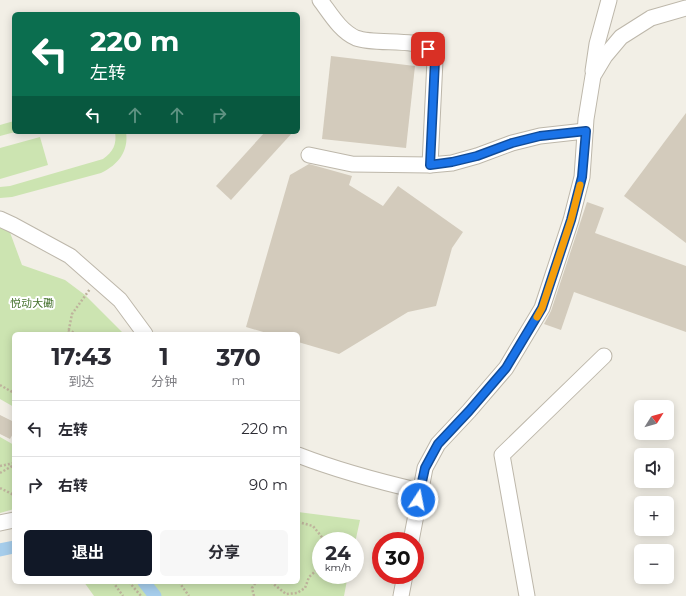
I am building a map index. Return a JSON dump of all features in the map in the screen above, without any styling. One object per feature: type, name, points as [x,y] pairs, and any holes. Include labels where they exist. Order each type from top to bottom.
[{"type":"street","points":[[320,0],[339,26],[355,37],[368,41],[417,44],[428,49],[435,60],[430,165]]},
{"type":"street","points":[[413,532],[425,468],[438,444],[506,368],[542,308],[571,220],[582,177],[597,44],[609,0]]},
{"type":"street","points":[[593,76],[605,56],[621,37],[650,18],[681,6]]},
{"type":"street","points":[[309,155],[352,164],[430,165],[477,156],[512,143],[540,136],[586,131]]},
{"type":"street","points":[[0,220],[13,224],[70,256],[120,300],[144,332]]},
{"type":"street","points":[[527,596],[502,455],[604,356]]},
{"type":"street","points":[[300,456],[331,468],[373,480],[420,490]]},
{"type":"street","points":[[0,523],[12,520]]},
{"type":"street","points":[[401,596],[403,584]]},
{"type":"path","points":[[68,332],[72,314],[97,279]]},
{"type":"path","points":[[0,385],[12,392]]},
{"type":"path","points":[[0,466],[12,464]]},
{"type":"path","points":[[0,473],[12,465]]},
{"type":"path","points":[[0,488],[12,494]]},
{"type":"path","points":[[300,523],[313,526],[318,532]]},
{"type":"path","points":[[274,584],[286,594],[297,594],[305,588],[309,578],[312,575]]},
{"type":"path","points":[[114,584],[123,596]]},
{"type":"path","points":[[131,584],[141,596]]},
{"type":"path","points":[[180,584],[189,596]]},
{"type":"path","points":[[254,596],[252,588],[255,584]]},
{"type":"green space","points":[[12,122],[12,133],[0,136],[0,125]]},
{"type":"green space","points":[[115,134],[126,134],[126,145],[121,157],[107,170],[101,173],[12,197],[0,198],[0,187],[10,186],[103,159],[114,147]]},
{"type":"green space","points":[[40,137],[48,165],[0,179],[0,148]]},
{"type":"green space","name":"悦动大磡","points":[[0,223],[8,227],[22,265],[65,280],[85,295],[122,332],[12,332],[12,406],[0,399]]},
{"type":"green space","points":[[0,437],[12,444],[12,510],[0,513]]},
{"type":"green space","points":[[300,512],[360,520],[357,532],[312,532],[312,584],[346,584],[344,596],[94,596],[85,584],[300,584]]},
{"type":"building","points":[[331,56],[415,66],[406,148],[322,139]]},
{"type":"building","points":[[686,113],[686,243],[624,196]]},
{"type":"building","points":[[263,134],[291,134],[231,200],[216,186]]},
{"type":"building","points":[[309,164],[352,176],[349,185],[383,206],[398,186],[463,232],[452,248],[436,306],[408,312],[339,354],[300,343],[300,332],[263,332],[246,327],[290,175]]},
{"type":"building","points":[[587,202],[604,208],[595,233],[686,266],[686,332],[574,292],[561,330],[544,324],[551,311]]},
{"type":"building","points":[[0,415],[12,421],[12,436],[10,439],[0,434]]},
{"type":"waterway","points":[[0,550],[12,547]]},
{"type":"waterway","points":[[146,584],[155,596]]},
{"type":"slow traffic","points":[[537,317],[542,308],[571,220],[580,185]]},
{"type":"route","points":[[418,500],[425,468],[438,444],[506,368],[542,308],[571,220],[582,177],[586,131],[540,136],[512,143],[477,156],[430,165],[435,60],[428,49]]}]
